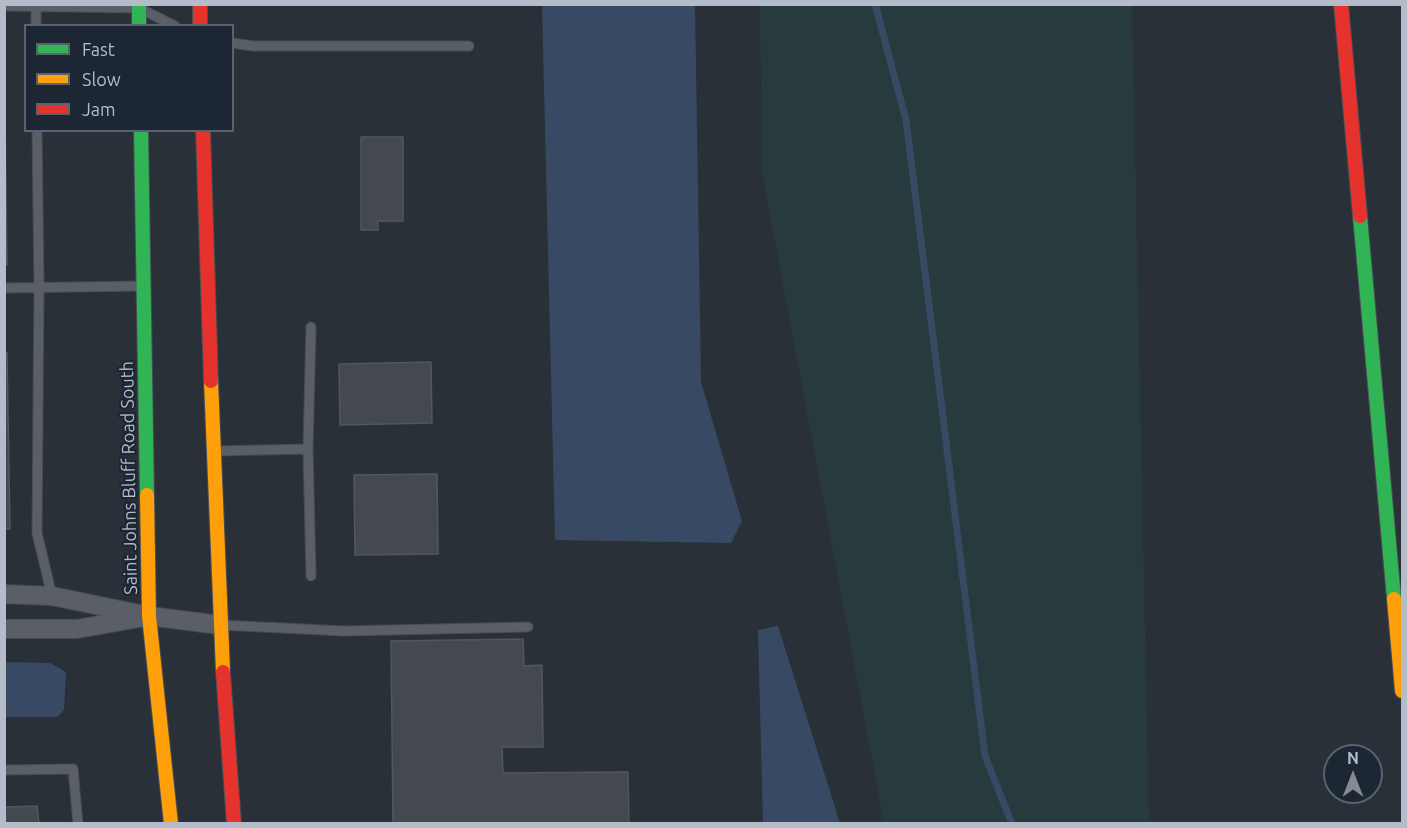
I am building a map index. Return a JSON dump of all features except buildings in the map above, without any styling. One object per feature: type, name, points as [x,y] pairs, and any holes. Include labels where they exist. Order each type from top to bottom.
[{"type":"main road","points":[[200,4],[200,24]]},
{"type":"main road","points":[[1341,4],[1402,691]]},
{"type":"main road","points":[[139,6],[139,24]]},
{"type":"main road","name":"Saint Johns Bluff Road South","points":[[141,132],[149,616],[171,824]]},
{"type":"main road","points":[[202,132],[220,625],[226,741],[234,824]]},
{"type":"street","points":[[4,594],[52,596],[149,616],[220,625]]},
{"type":"street","points":[[4,629],[76,629],[149,616]]},
{"type":"lane","points":[[4,6],[139,6],[171,24]]},
{"type":"lane","points":[[36,7],[36,24]]},
{"type":"lane","points":[[234,43],[253,46],[469,46]]},
{"type":"lane","points":[[37,132],[39,287],[37,533],[52,596]]},
{"type":"lane","points":[[4,288],[144,286]]},
{"type":"lane","points":[[311,327],[308,449],[311,576]]},
{"type":"lane","points":[[213,451],[308,449]]},
{"type":"lane","points":[[220,625],[344,631],[528,627]]},
{"type":"lane","points":[[4,770],[73,769],[78,824]]},
{"type":"green space","points":[[760,5],[1132,5],[1149,823],[884,823],[762,173]]},
{"type":"water","points":[[542,5],[695,5],[701,382],[742,521],[731,543],[555,540]]},
{"type":"water","points":[[778,626],[840,823],[763,823],[758,630]]},
{"type":"water","points":[[5,662],[50,663],[66,672],[64,710],[57,717],[5,717]]},
{"type":"waterway","points":[[875,4],[906,120],[985,756],[1012,824]]},
{"type":"traffic: fast","points":[[139,4],[139,24]]},
{"type":"traffic: fast","points":[[141,132],[147,495]]},
{"type":"traffic: fast","points":[[1360,216],[1394,599]]},
{"type":"traffic: slow","points":[[211,381],[223,672]]},
{"type":"traffic: slow","points":[[147,495],[149,616],[171,824]]},
{"type":"traffic: slow","points":[[1394,599],[1402,691]]},
{"type":"traffic: jam","points":[[200,4],[200,24]]},
{"type":"traffic: jam","points":[[1341,4],[1360,216]]},
{"type":"traffic: jam","points":[[203,132],[211,381]]},
{"type":"traffic: jam","points":[[223,672],[234,824]]}]
